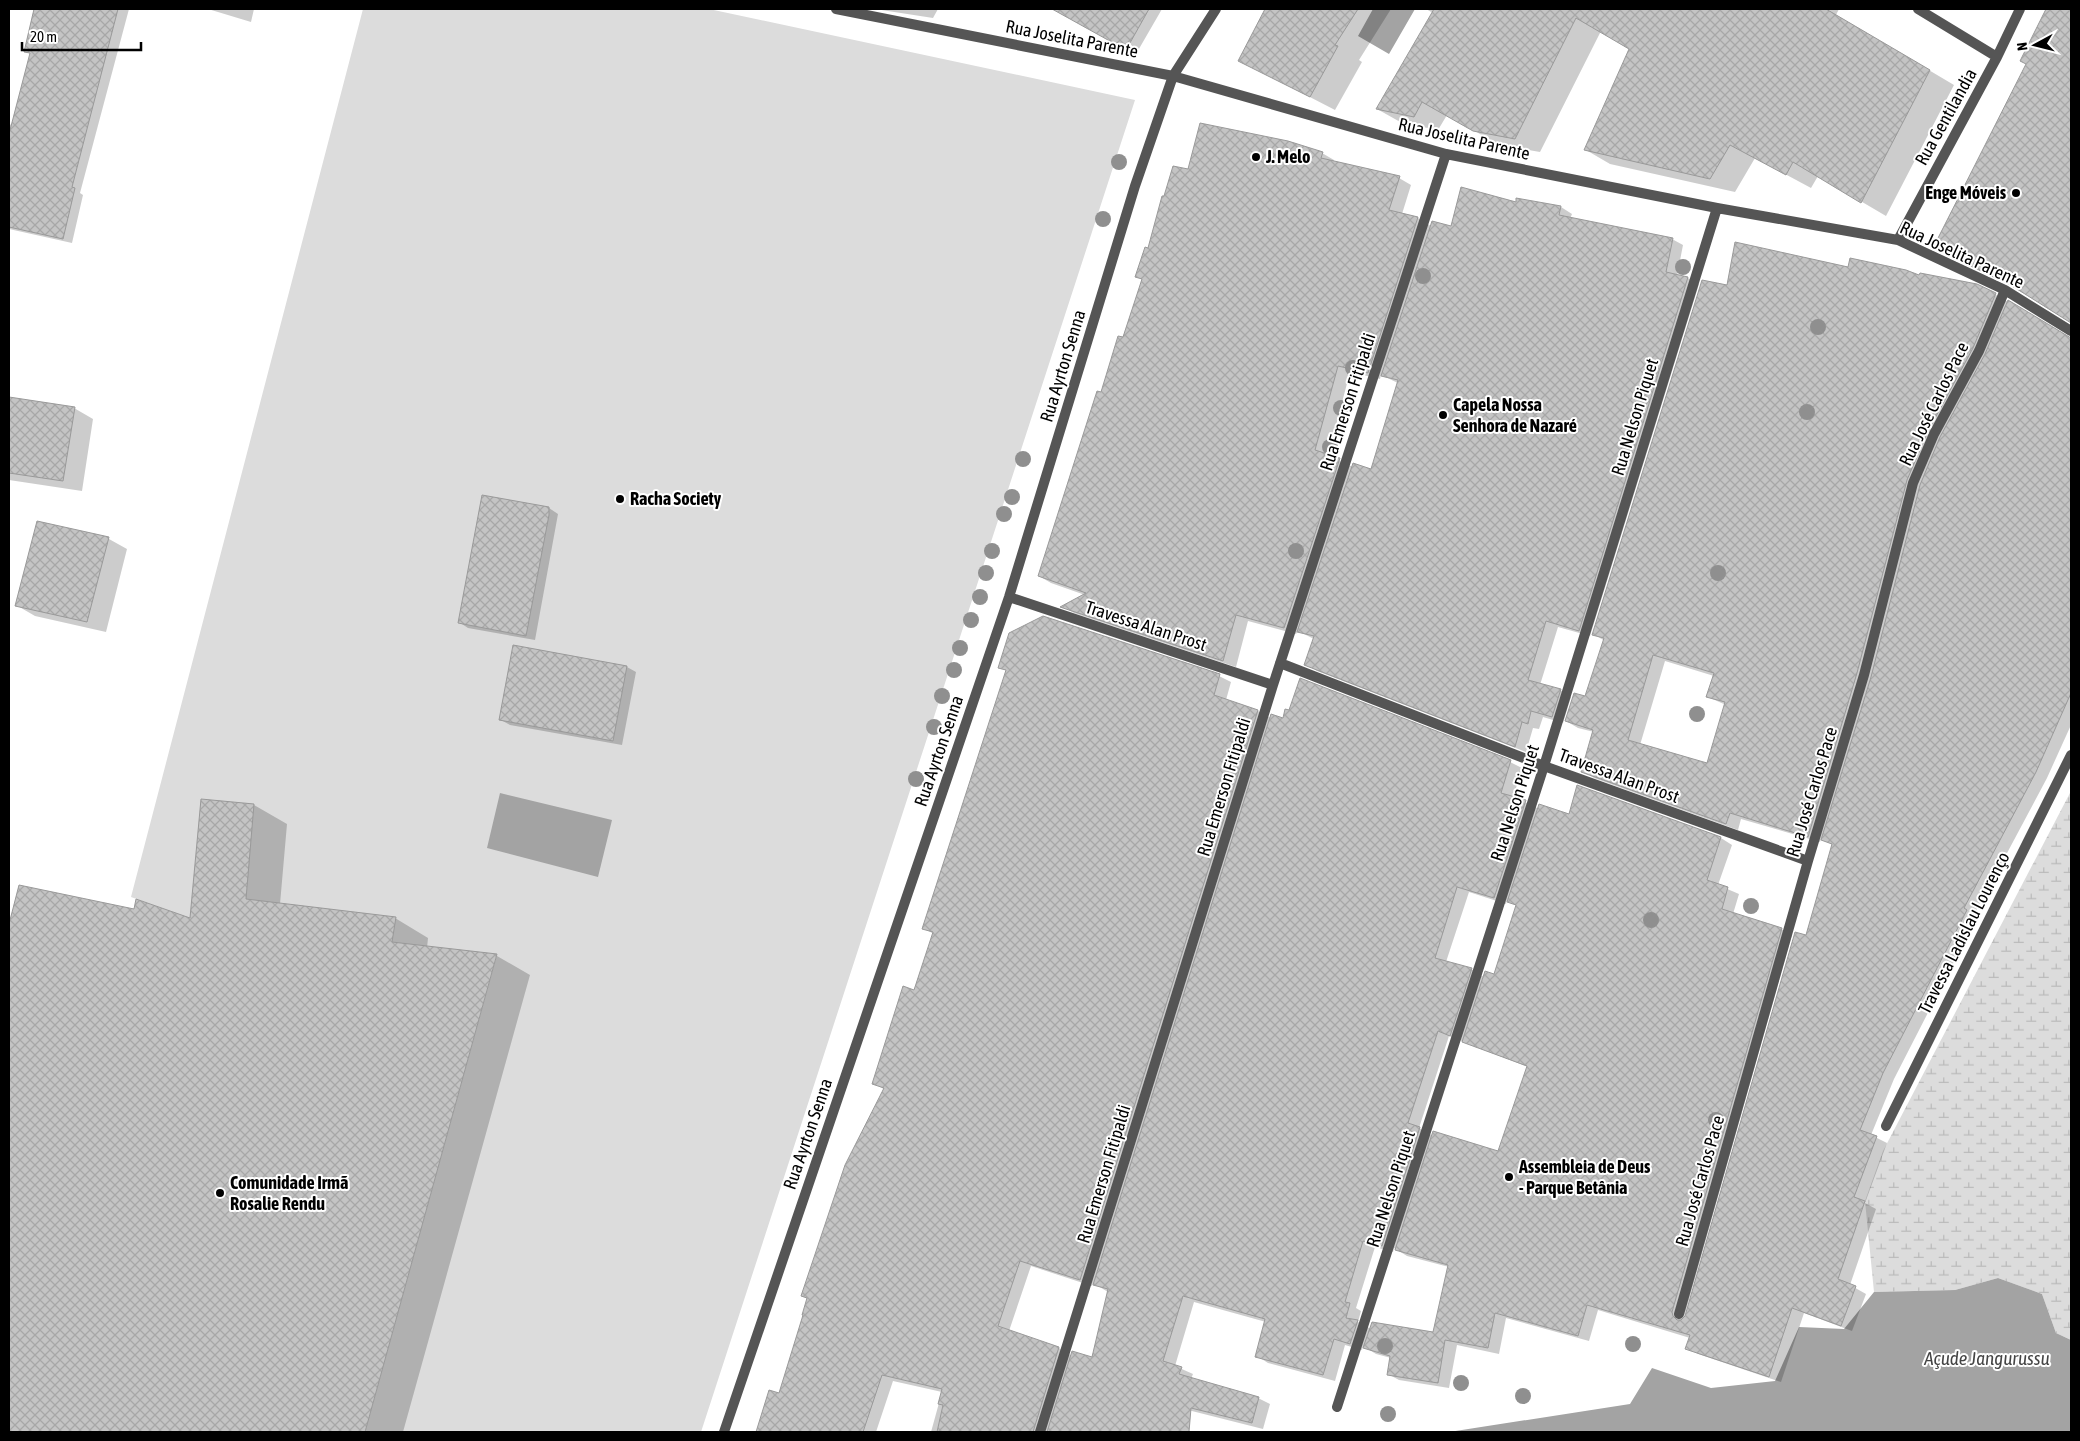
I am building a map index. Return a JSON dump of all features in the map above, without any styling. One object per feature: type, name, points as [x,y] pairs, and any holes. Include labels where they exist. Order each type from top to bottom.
[{"type":"street","name":"Rua Joselita Parente","points":[[836,9],[1173,76],[1446,154],[1717,208],[1898,240],[2005,290],[2071,331]]},
{"type":"street","name":"Rua Ayrton Senna","points":[[724,1432],[1009,597],[1135,186],[1173,76],[1216,9]]},
{"type":"street","points":[[1918,9],[1997,57]]},
{"type":"street","name":"Rua Gentilandia","points":[[1898,240],[1997,57],[2020,9]]},
{"type":"street","name":"Rua Emerson Fitipaldi","points":[[1040,1432],[1273,685],[1446,154]]},
{"type":"street","name":"Rua Nelson Piquet","points":[[1337,1406],[1544,766],[1717,208]]},
{"type":"street","name":"Rua José Carlos Pace","points":[[1679,1314],[1808,861],[1864,675],[1913,484],[1934,434],[1979,351],[2005,290]]},
{"type":"street","name":"Travessa Alan Prost","points":[[1009,597],[1273,685]]},
{"type":"street","name":"Travessa Alan Prost","points":[[1280,663],[1544,766],[1808,861]]},
{"type":"street","name":"Travessa Ladislau Lourenço","points":[[1886,1126],[2071,755]]},
{"type":"green space","name":"Racha Society","points":[[363,9],[709,9],[1135,100],[701,1432],[365,1432],[497,955],[195,920],[131,897]]},
{"type":"green space","points":[[2071,791],[2071,1340],[2056,1333],[2042,1294],[1998,1278],[1955,1290],[1874,1292],[1865,1201],[1883,1151]]},
{"type":"water","points":[[1373,9],[1415,9],[1389,54],[1358,36]]},
{"type":"water","points":[[500,793],[612,820],[598,877],[487,848]]},
{"type":"water","name":"Açude Jangurussu","points":[[1998,1278],[2042,1294],[2056,1333],[2071,1340],[2071,1432],[1449,1432],[1630,1404],[1652,1368],[1711,1388],[1775,1381],[1799,1327],[1844,1329],[1874,1292],[1955,1290]]},
{"type":"building","points":[[34,9],[118,9],[72,187],[75,188],[63,239],[9,227],[9,134],[30,53],[24,52]]},
{"type":"building","points":[[1052,9],[1149,9],[1126,50]]},
{"type":"building","points":[[1265,9],[1358,9],[1335,45],[1338,46],[1310,97],[1238,61]]},
{"type":"building","points":[[1434,9],[1826,9],[1930,70],[1861,203],[1793,162],[1786,175],[1730,145],[1710,179],[1584,150],[1629,49],[1576,18],[1515,139],[1473,131],[1422,102],[1414,117],[1376,109]]},
{"type":"building","points":[[2046,9],[2071,9],[2071,323],[2009,284],[1962,262],[1934,246],[2026,64],[2020,61]]},
{"type":"building","points":[[1200,123],[1288,141],[1323,152],[1321,158],[1400,176],[1389,210],[1418,217],[1368,373],[1338,366],[1315,450],[1340,458],[1284,628],[1236,615],[1223,661],[1060,607],[1086,593],[1038,576],[1097,391],[1101,392],[1118,336],[1123,337],[1142,279],[1135,277],[1145,247],[1148,248],[1162,196],[1164,196],[1173,166],[1188,169]]},
{"type":"building","points":[[1461,187],[1516,202],[1516,198],[1561,206],[1559,215],[1673,238],[1666,272],[1688,277],[1579,631],[1546,621],[1528,680],[1561,689],[1552,717],[1531,711],[1528,724],[1522,722],[1515,747],[1304,665],[1314,636],[1297,632],[1353,463],[1371,469],[1398,380],[1381,376],[1432,221],[1451,226]]},
{"type":"building","points":[[1735,242],[1848,267],[1850,258],[1906,270],[1919,275],[1920,273],[1977,284],[1996,293],[1973,348],[1928,431],[1907,480],[1857,673],[1808,837],[1730,813],[1726,824],[1581,772],[1593,730],[1565,721],[1574,693],[1585,696],[1604,638],[1592,635],[1702,280],[1727,285]],"holes":[[[1653,655],[1714,673],[1706,697],[1725,702],[1707,763],[1628,740]]]},
{"type":"building","points":[[2008,300],[2071,338],[2071,693],[2036,772],[1964,908],[1967,910],[1883,1073],[1860,1130],[1877,1136],[1854,1197],[1865,1201],[1838,1279],[1856,1286],[1841,1326],[1792,1308],[1769,1377],[1685,1349],[1690,1335],[1587,1305],[1578,1336],[1495,1313],[1488,1348],[1445,1340],[1438,1383],[1387,1375],[1390,1356],[1363,1348],[1372,1322],[1433,1332],[1448,1265],[1395,1250],[1433,1131],[1498,1151],[1527,1066],[1462,1042],[1485,971],[1494,974],[1516,905],[1507,902],[1539,804],[1569,814],[1577,785],[1721,837],[1707,880],[1728,887],[1722,909],[1782,928],[1672,1312],[1677,1320],[1681,1320],[1685,1316],[1795,932],[1806,935],[1832,844],[1821,840],[1871,677],[1920,485],[1940,437],[1985,354]]},
{"type":"building","points":[[9,397],[75,407],[63,481],[9,473]]},
{"type":"building","points":[[482,495],[549,507],[526,636],[458,623]]},
{"type":"building","points":[[37,521],[109,537],[87,622],[15,606]]},
{"type":"building","points":[[1043,616],[1220,674],[1214,695],[1258,710],[1080,1280],[1020,1261],[998,1326],[1059,1347],[1033,1432],[937,1432],[943,1405],[938,1404],[942,1389],[882,1375],[863,1432],[756,1432],[769,1390],[779,1393],[807,1298],[801,1296],[845,1165],[884,1088],[872,1084],[903,986],[914,990],[933,932],[922,929],[1006,670],[998,668],[1009,633]]},
{"type":"building","points":[[513,645],[627,666],[613,741],[499,720]]},
{"type":"building","points":[[1300,678],[1511,760],[1501,793],[1526,800],[1494,898],[1457,887],[1435,958],[1472,968],[1450,1036],[1438,1031],[1408,1123],[1420,1127],[1382,1246],[1363,1241],[1345,1302],[1350,1303],[1346,1318],[1358,1320],[1350,1344],[1334,1339],[1323,1375],[1255,1357],[1265,1319],[1183,1296],[1163,1361],[1182,1367],[1179,1374],[1259,1397],[1252,1423],[1191,1408],[1189,1432],[1047,1432],[1072,1351],[1092,1357],[1108,1289],[1093,1285],[1271,714],[1283,718],[1285,709],[1289,710]]},
{"type":"building","name":"Comunidade Irmã Rosalie Rendu","points":[[201,799],[254,804],[246,899],[396,917],[392,942],[497,954],[365,1432],[9,1432],[9,924],[19,885],[134,909],[136,899],[190,918]]},
{"type":"place","name":"J. Melo","points":[[1256,157]]},
{"type":"place","name":"Enge Móveis","points":[[2016,193]]},
{"type":"place","name":"Capela Nossa Senhora de Nazaré","points":[[1443,415]]},
{"type":"place","name":"Racha Society","points":[[620,499]]},
{"type":"place","name":"Assembleia de Deus - Parque Betânia","points":[[1509,1177]]},
{"type":"place","name":"Comunidade Irmã Rosalie Rendu","points":[[220,1193]]}]
